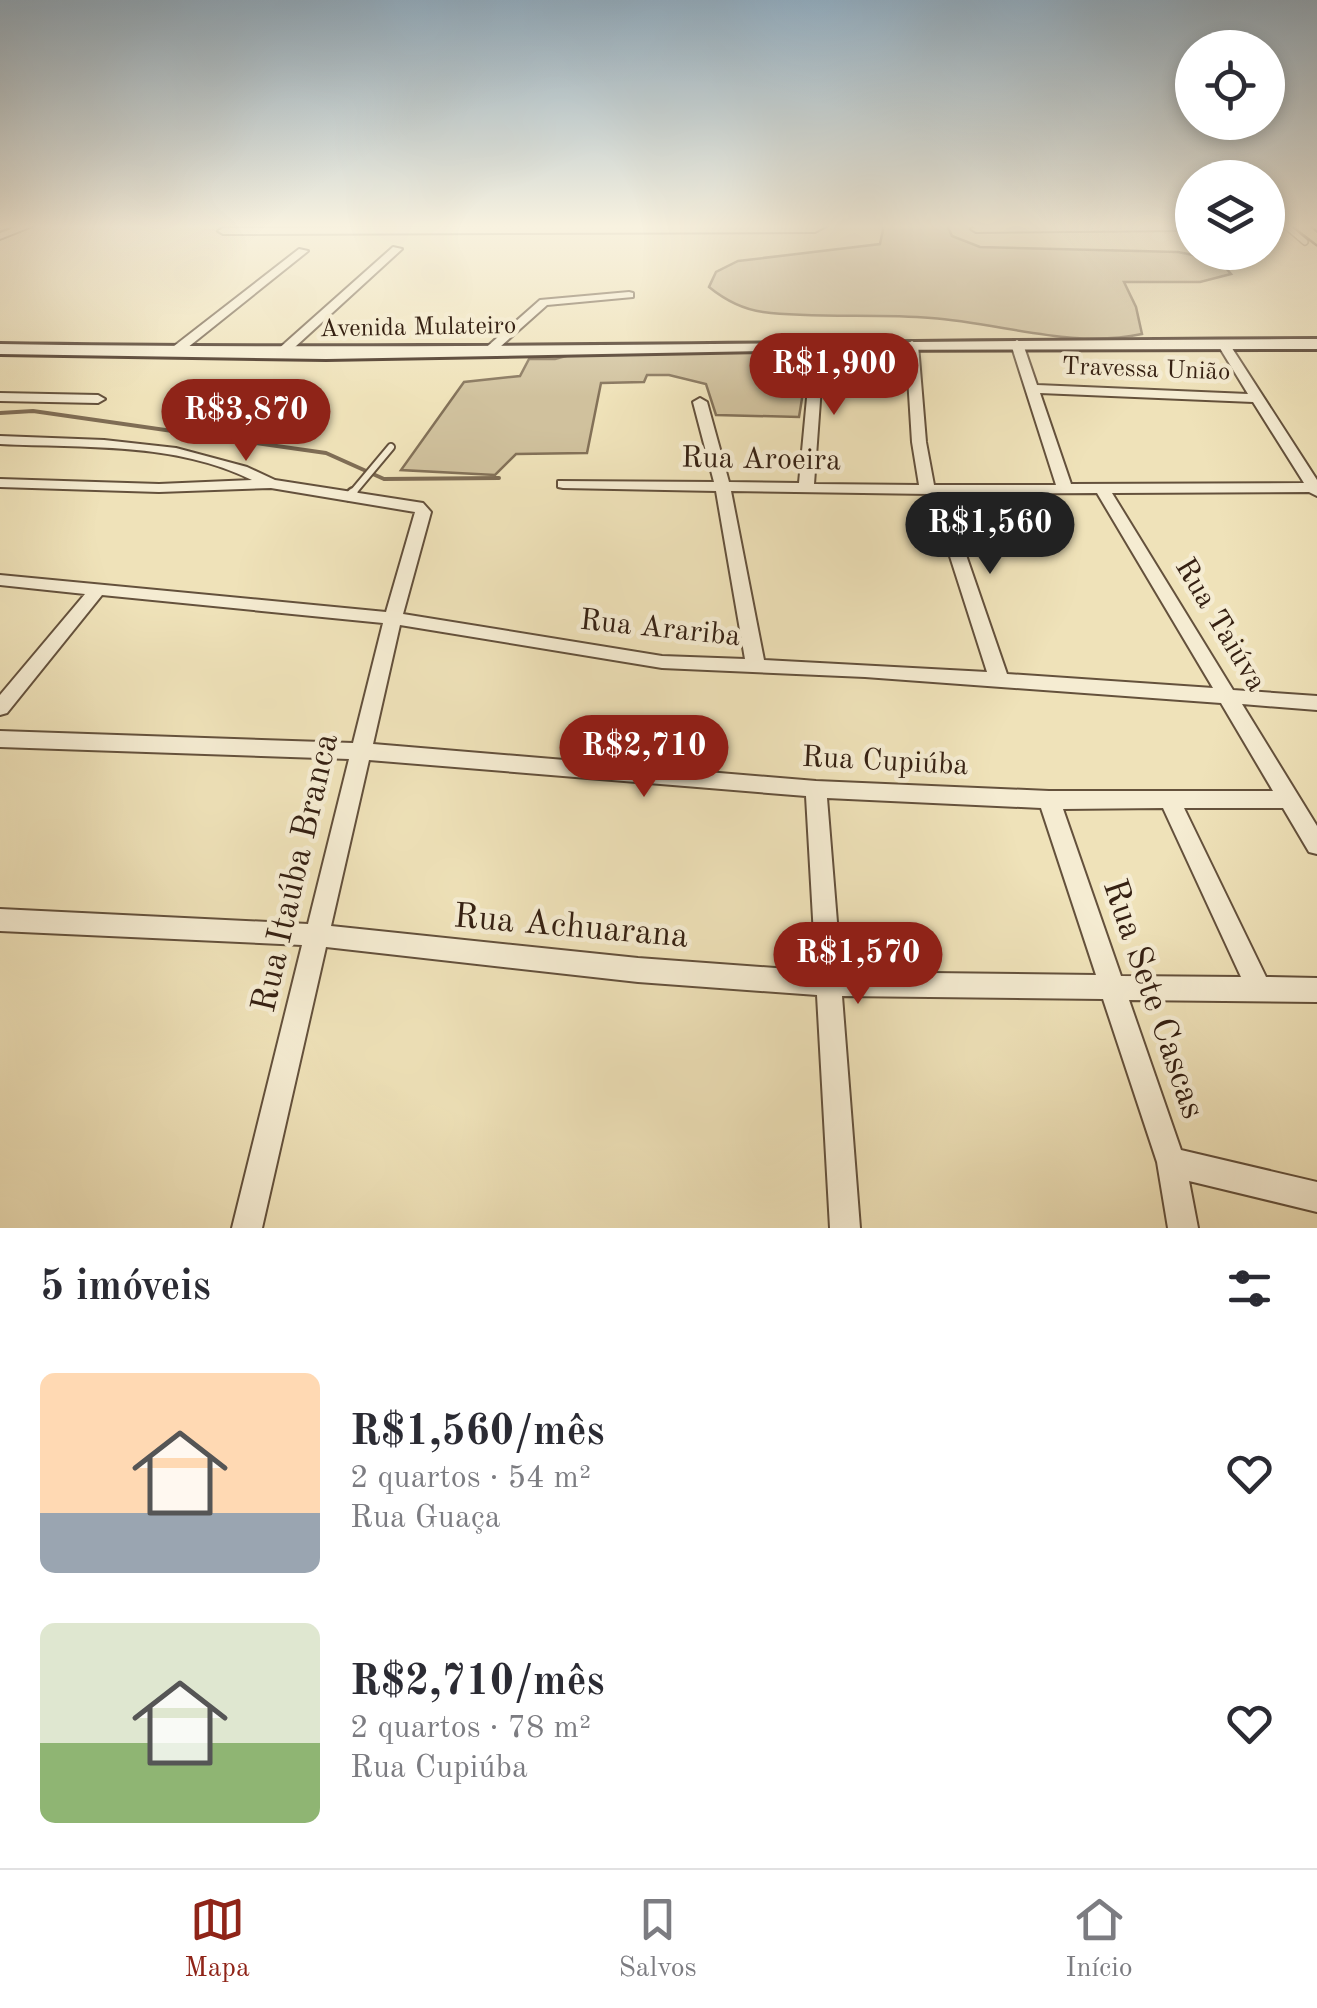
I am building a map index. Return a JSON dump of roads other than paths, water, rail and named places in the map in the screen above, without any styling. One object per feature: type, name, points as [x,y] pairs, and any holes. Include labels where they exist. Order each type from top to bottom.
[{"type":"street","points":[[173,353],[263,282]]},
{"type":"street","points":[[280,354],[360,282]]},
{"type":"street","points":[[487,352],[544,302],[630,295]]},
{"type":"street","points":[[1017,344],[1065,490]]},
{"type":"street","name":"Avenida Mulateiro","points":[[0,350],[280,354],[818,345],[1317,344]]},
{"type":"street","points":[[806,488],[818,345]]},
{"type":"street","points":[[912,345],[918,442],[999,679]]},
{"type":"street","points":[[1224,345],[1316,489]]},
{"type":"street","name":"Travessa União","points":[[1032,389],[1258,398]]},
{"type":"street","points":[[0,397],[98,399]]},
{"type":"street","points":[[700,402],[723,487],[756,667]]},
{"type":"street","points":[[0,440],[191,455],[251,472],[272,484]]},
{"type":"street","points":[[0,483],[143,488],[272,484],[350,496]]},
{"type":"street","name":"Rua Aroeira","points":[[564,484],[932,490],[1316,489]]},
{"type":"street","name":"Rua Taiúva","points":[[1102,489],[1317,845]]},
{"type":"street","name":"Rua Itaúba Branca","points":[[247,1228],[393,618],[423,512],[418,506],[350,496]]},
{"type":"street","name":"Rua Arariba","points":[[0,580],[393,618],[662,662],[999,679],[1317,703]]},
{"type":"street","points":[[0,708],[96,591]]},
{"type":"street","name":"Rua Cupiúba","points":[[0,739],[361,752],[816,789],[1049,800],[1289,799]]},
{"type":"street","points":[[816,789],[845,1228]]},
{"type":"street","name":"Rua Sete Cascas","points":[[1049,800],[1171,1162],[1182,1225]]},
{"type":"street","points":[[1169,800],[1258,987]]},
{"type":"street","name":"Rua Achuarana","points":[[0,920],[317,935],[638,970],[828,984],[1317,990]]},
{"type":"street","points":[[1171,1162],[1317,1197]]},
{"type":"lane","points":[[350,496],[391,447]]},
{"type":"waterway","points":[[0,413],[33,411],[326,453],[384,479],[499,478]]}]
